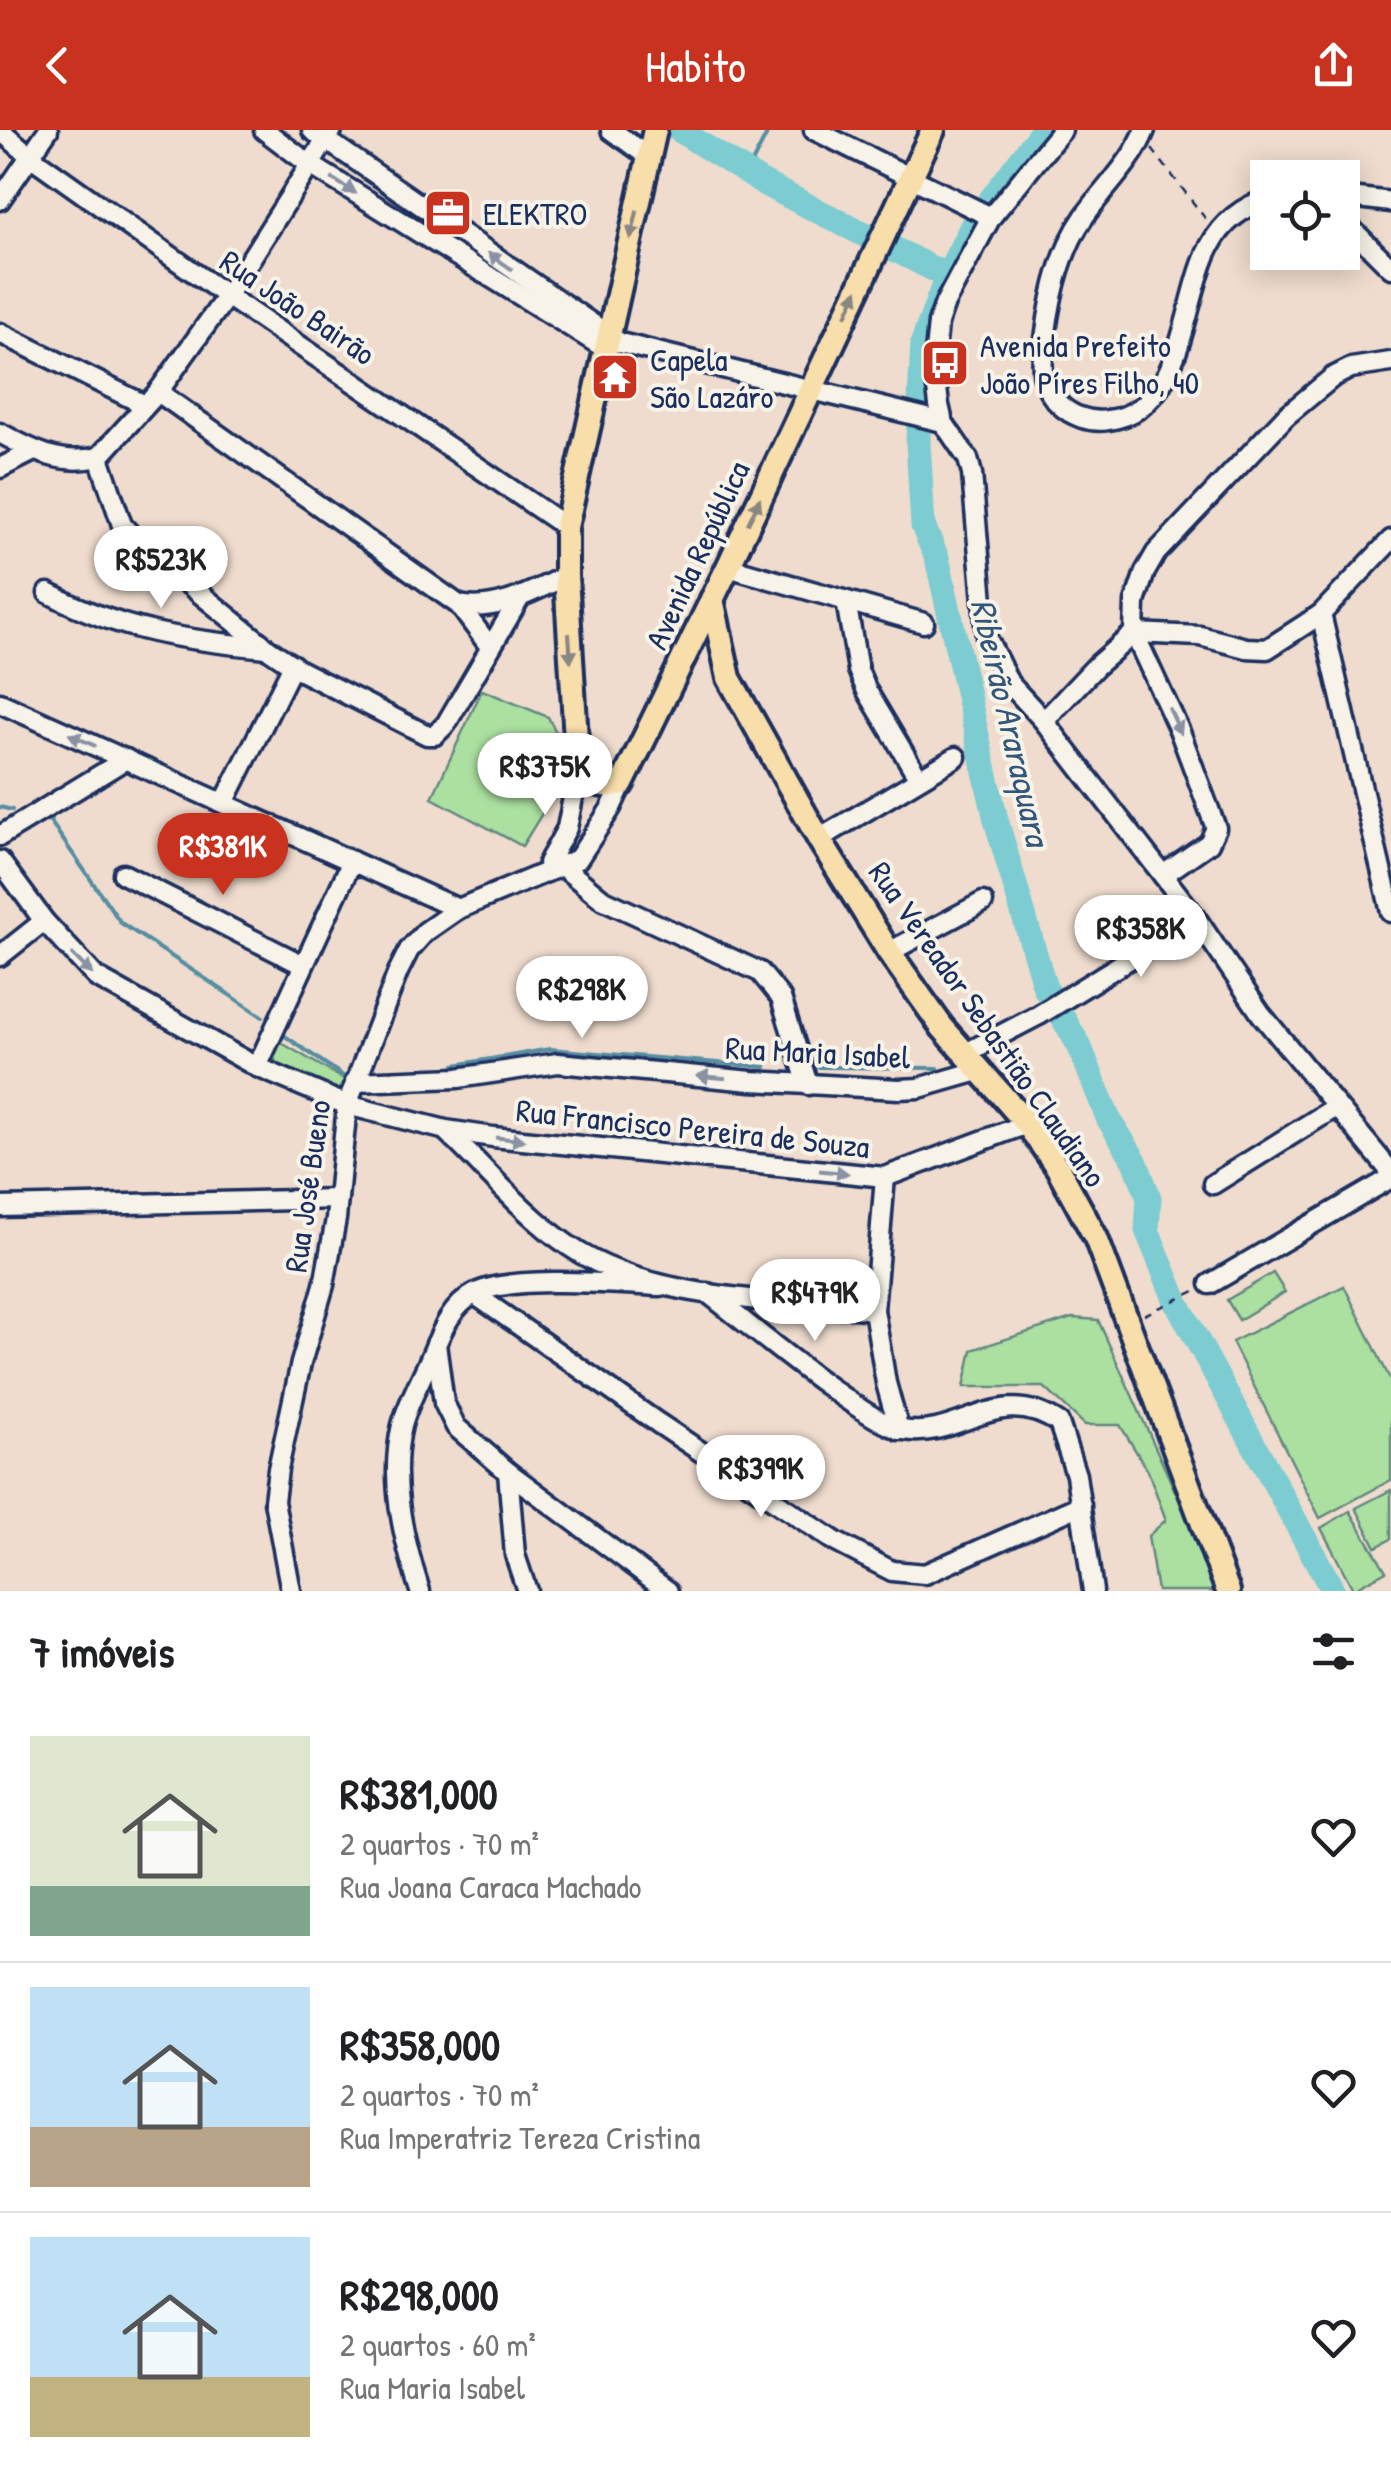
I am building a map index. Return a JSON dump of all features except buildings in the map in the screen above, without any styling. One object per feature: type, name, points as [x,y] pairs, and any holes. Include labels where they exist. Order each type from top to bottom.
[{"type":"main road","points":[[622,784],[599,785],[578,772],[566,527],[655,130]]},
{"type":"main road","name":"Avenida República","points":[[622,784],[934,130]]},
{"type":"main road","name":"Rua Vereador Sebastião Claudiano","points":[[712,600],[729,678],[820,839],[889,952],[971,1063],[1027,1124],[1058,1168],[1096,1238],[1228,1591]]},
{"type":"main road","points":[[680,668],[708,664],[729,678]]},
{"type":"street","name":"Rua João Bairão","points":[[0,130],[30,156],[227,296],[566,527]]},
{"type":"street","points":[[0,200],[48,130]]},
{"type":"street","points":[[264,130],[309,164],[607,343],[928,419],[968,459],[990,650],[1009,683],[1163,875],[1262,1014],[1391,1175],[1210,1284]]},
{"type":"street","points":[[611,130],[649,157]]},
{"type":"street","points":[[814,130],[988,215]]},
{"type":"street","points":[[928,419],[938,322],[945,303],[988,215],[1062,130]]},
{"type":"street","points":[[0,433],[34,452],[62,460],[99,457],[152,398],[227,296],[309,164],[323,133],[607,343]]},
{"type":"street","points":[[1144,134],[1082,219],[1060,267],[1049,314],[1043,381],[1067,412],[1085,419],[1116,419],[1144,406],[1156,393],[1172,362],[1210,245],[1242,209],[1250,206]]},
{"type":"street","points":[[1360,198],[1391,202]]},
{"type":"street","points":[[1360,237],[1391,268]]},
{"type":"street","points":[[0,333],[152,398],[460,605],[475,609],[521,596],[566,576]]},
{"type":"street","points":[[1163,875],[1208,843],[1216,828],[1180,732],[1134,633],[1136,602],[1145,572],[1169,538],[1286,416],[1351,368],[1391,362]]},
{"type":"street","points":[[0,468],[34,452]]},
{"type":"street","points":[[99,457],[122,525],[129,534],[267,648],[417,731],[435,735],[446,724],[521,596]]},
{"type":"street","points":[[1044,722],[1096,666],[1134,633],[1200,636],[1258,650],[1276,645],[1321,614],[1391,540]]},
{"type":"street","points":[[728,567],[924,623]]},
{"type":"street","points":[[48,592],[75,607],[134,629],[182,640],[267,648]]},
{"type":"street","points":[[846,601],[858,670],[918,777]]},
{"type":"street","points":[[460,605],[490,647]]},
{"type":"street","points":[[1321,614],[1391,912]]},
{"type":"street","points":[[224,803],[292,665]]},
{"type":"street","points":[[0,703],[458,909]]},
{"type":"street","points":[[820,839],[956,757]]},
{"type":"street","points":[[0,836],[126,759]]},
{"type":"street","points":[[578,772],[573,808],[553,865],[602,900],[760,972],[781,998],[808,1085]]},
{"type":"street","name":"Avenida República","points":[[553,865],[578,858],[622,784]]},
{"type":"street","name":"Rua Francisco Pereira de Souza","points":[[0,861],[44,921],[96,978],[256,1067],[346,1106],[446,1130],[885,1178],[1027,1124]]},
{"type":"street","points":[[256,1067],[352,861]]},
{"type":"street","name":"Rua José Bueno","points":[[291,1591],[274,1501],[300,1364],[324,1285],[338,1198],[346,1106],[354,1082],[410,950],[425,932],[458,909],[553,865]]},
{"type":"street","points":[[123,874],[303,965]]},
{"type":"street","points":[[889,952],[983,902]]},
{"type":"street","name":"Rua Maria Isabel","points":[[354,1082],[458,1078],[558,1063],[808,1085],[919,1088],[971,1063],[1039,1014],[1196,918]]},
{"type":"street","points":[[0,956],[44,921]]},
{"type":"street","points":[[381,1114],[379,1095],[389,1081]]},
{"type":"street","points":[[1213,1184],[1336,1107]]},
{"type":"street","points":[[446,1130],[571,1248],[596,1262],[660,1286]]},
{"type":"street","points":[[885,1178],[874,1310],[886,1383],[899,1430]]},
{"type":"street","points":[[0,1207],[338,1198]]},
{"type":"street","points":[[420,1591],[404,1540],[398,1502],[398,1448],[403,1422],[436,1344],[454,1310],[474,1294],[506,1286],[564,1282],[660,1286],[874,1310]]},
{"type":"street","points":[[708,1292],[848,1398],[899,1430],[933,1428],[1019,1407],[1034,1410],[1059,1424],[1076,1475],[1093,1591]]},
{"type":"street","points":[[474,1294],[820,1531],[892,1571],[925,1574],[1081,1505]]},
{"type":"street","points":[[436,1344],[448,1415],[466,1437],[668,1591]]},
{"type":"street","points":[[508,1472],[514,1555],[528,1591]]},
{"type":"path","points":[[1144,134],[1218,235]]},
{"type":"path","points":[[1129,1322],[1210,1284]]},
{"type":"green space","points":[[482,690],[548,717],[565,750],[559,786],[522,846],[432,798]]},
{"type":"green space","points":[[280,1042],[345,1080],[337,1096],[278,1069],[274,1057]]},
{"type":"green space","points":[[1273,1273],[1285,1292],[1239,1320],[1227,1300]]},
{"type":"green space","points":[[1344,1286],[1391,1381],[1391,1480],[1320,1518],[1232,1342]]},
{"type":"green space","points":[[1072,1318],[1098,1320],[1220,1591],[1157,1591],[1148,1536],[1166,1520],[1148,1471],[1120,1425],[1085,1425],[1044,1387],[964,1387],[972,1350]]},
{"type":"green space","points":[[1391,1490],[1391,1539],[1376,1547],[1356,1508]]},
{"type":"green space","points":[[1350,1511],[1386,1571],[1353,1589],[1321,1528]]},
{"type":"waterway","points":[[679,130],[763,183],[867,236]]},
{"type":"waterway","points":[[747,173],[769,130]]},
{"type":"waterway","name":"Ribeirão Araraquara","points":[[1043,130],[974,222],[947,276],[923,342],[918,442],[923,526],[937,558],[996,820],[1045,988],[1079,1045],[1108,1118],[1135,1161],[1149,1198],[1147,1230],[1176,1301],[1333,1591]]},
{"type":"waterway","points":[[888,246],[947,276]]},
{"type":"waterway","points":[[0,807],[12,810]]},
{"type":"waterway","points":[[50,821],[121,923],[263,1017]]},
{"type":"waterway","points":[[285,1036],[343,1076]]},
{"type":"waterway","points":[[455,1065],[550,1049],[766,1067]]},
{"type":"waterway","points":[[818,1067],[938,1068]]},
{"type":"place","name":"ELEKTRO","points":[[448,213]]},
{"type":"place","name":"Avenida Prefeito João Píres Filho, 40","points":[[945,363]]},
{"type":"place","name":"Capela São Lazáro","points":[[615,377]]}]
